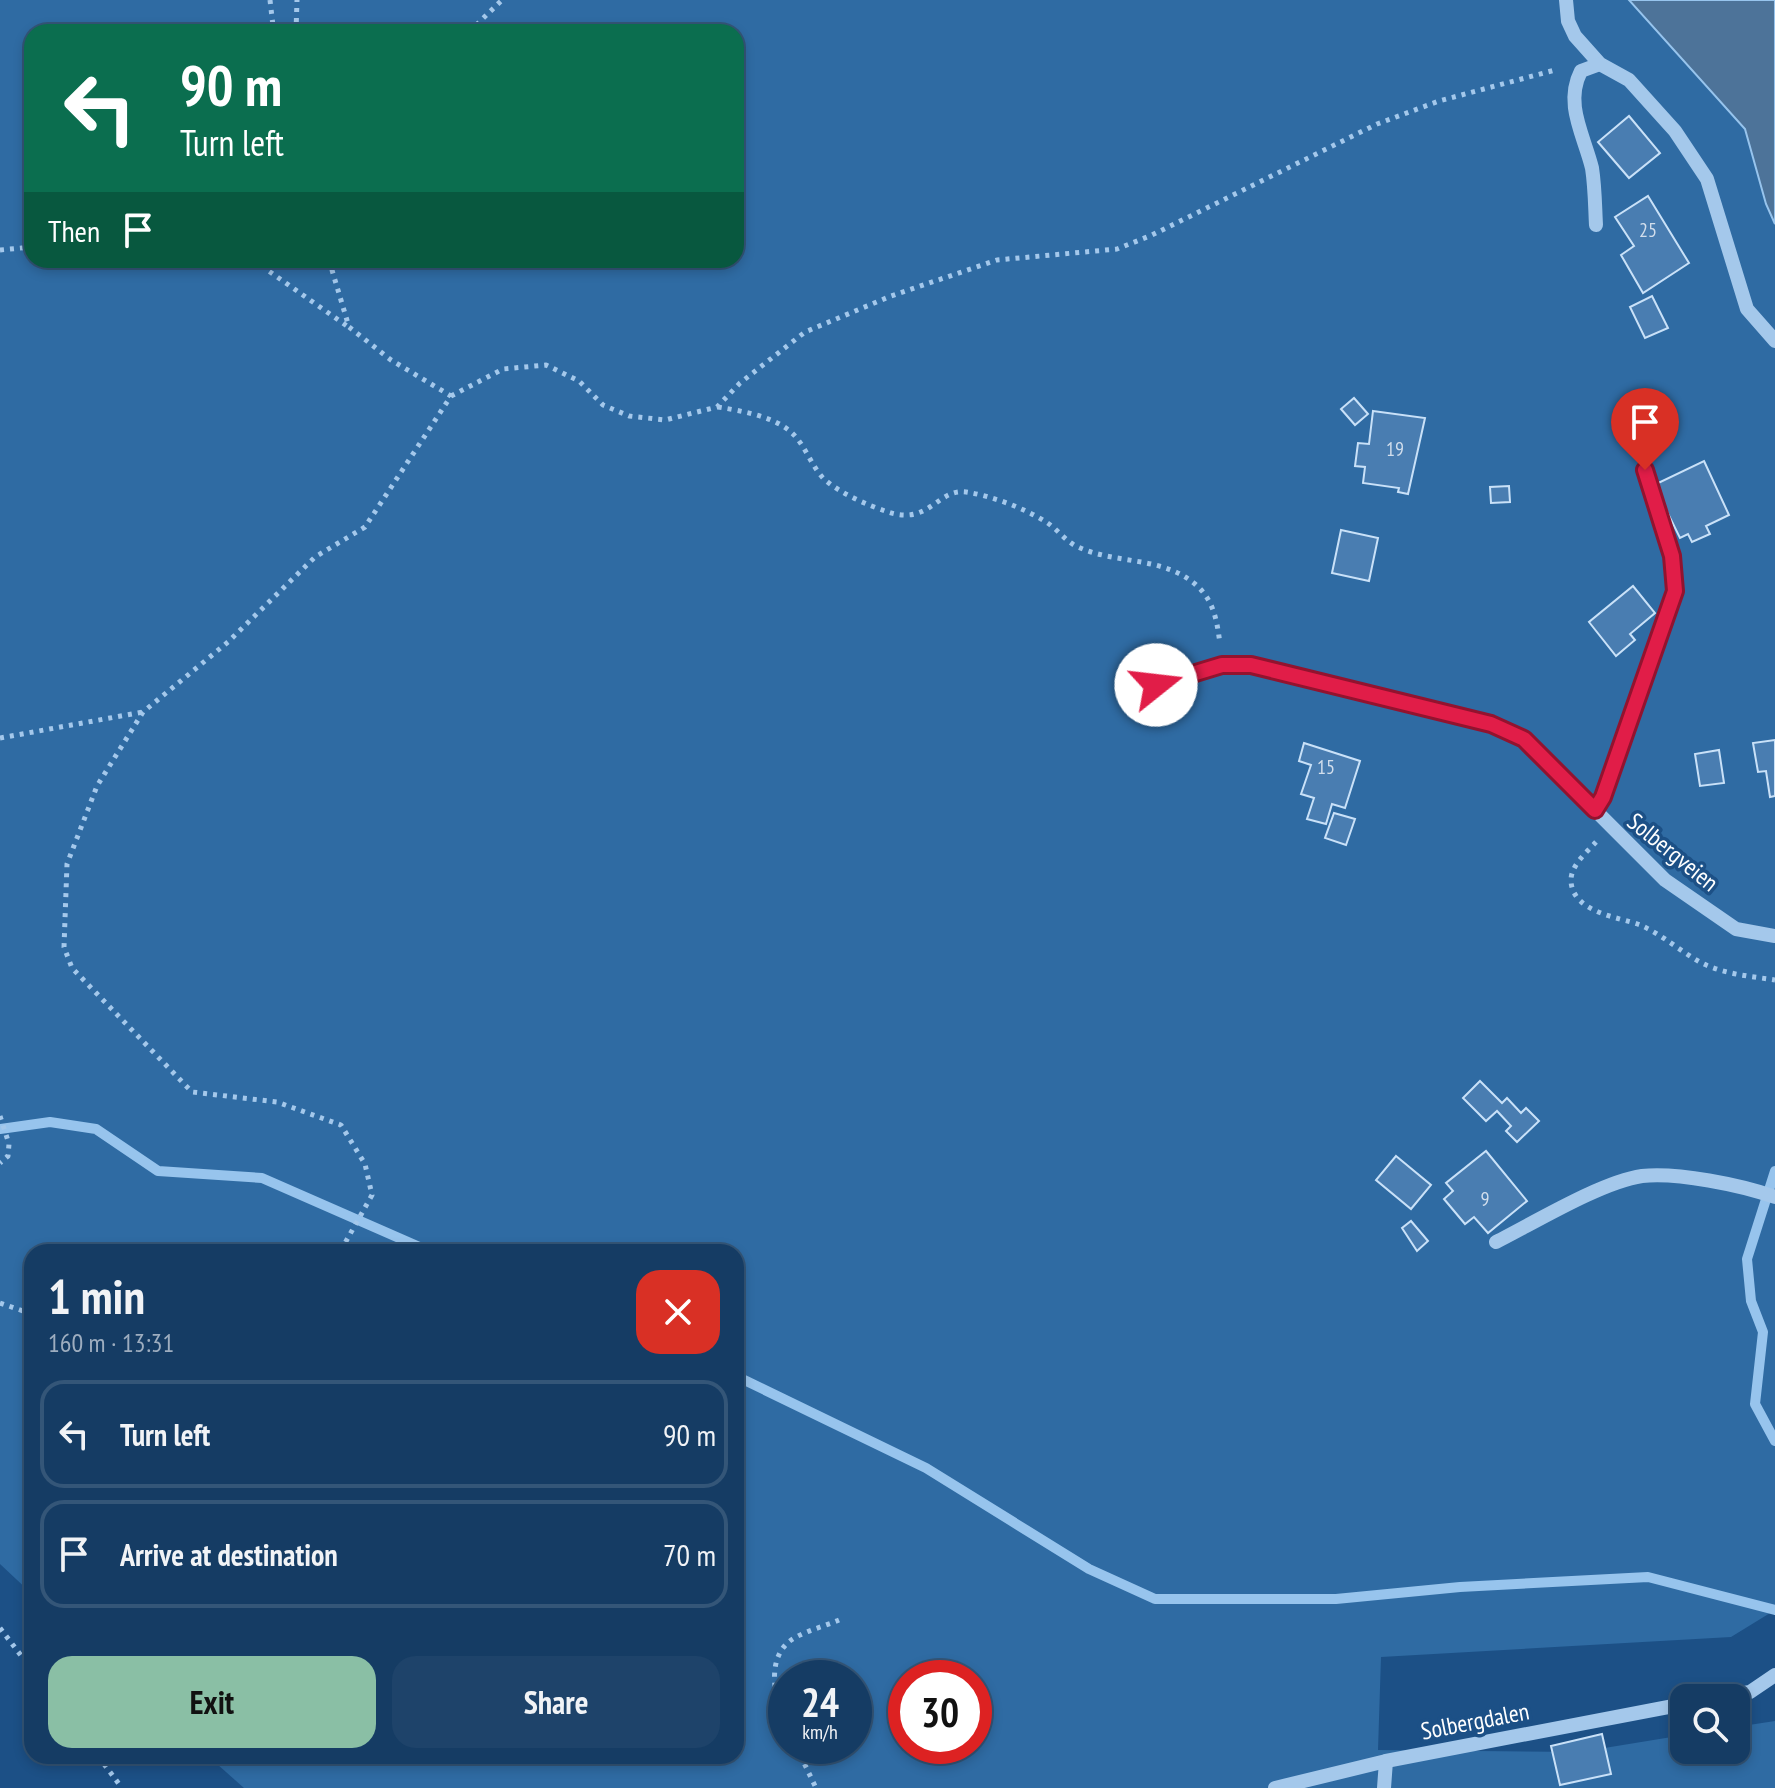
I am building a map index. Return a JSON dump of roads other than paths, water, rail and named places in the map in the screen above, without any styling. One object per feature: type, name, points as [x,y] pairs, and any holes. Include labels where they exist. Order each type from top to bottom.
[{"type":"street","points":[[1566,0],[1568,21],[1575,36],[1600,64],[1629,80],[1675,131],[1707,179],[1747,309],[1775,341]]},
{"type":"street","points":[[1596,225],[1592,170],[1573,103],[1574,84],[1581,71],[1600,64]]},
{"type":"street","points":[[1595,810],[1603,797],[1675,591],[1672,556],[1645,470]]},
{"type":"street","name":"Solbergveien","points":[[1156,685],[1222,665],[1282,671],[1491,724],[1524,739],[1595,810],[1608,828],[1665,880],[1736,929],[1775,936]]},
{"type":"street","points":[[1496,1242],[1619,1182],[1643,1176],[1732,1184],[1775,1197]]},
{"type":"street","points":[[1750,1692],[1775,1675]]},
{"type":"street","name":"Solbergdalen","points":[[1275,1788],[1386,1761],[1670,1707]]},
{"type":"street","points":[[1384,1788],[1386,1761]]},
{"type":"waterway","points":[[0,1129],[50,1122],[96,1129],[158,1171],[262,1178],[413,1244]]},
{"type":"waterway","points":[[1775,1171],[1747,1259],[1751,1301],[1763,1332],[1755,1404],[1775,1441]]},
{"type":"waterway","points":[[744,1380],[926,1468],[1089,1569],[1155,1599],[1336,1599],[1460,1587],[1648,1577],[1775,1610]]}]
